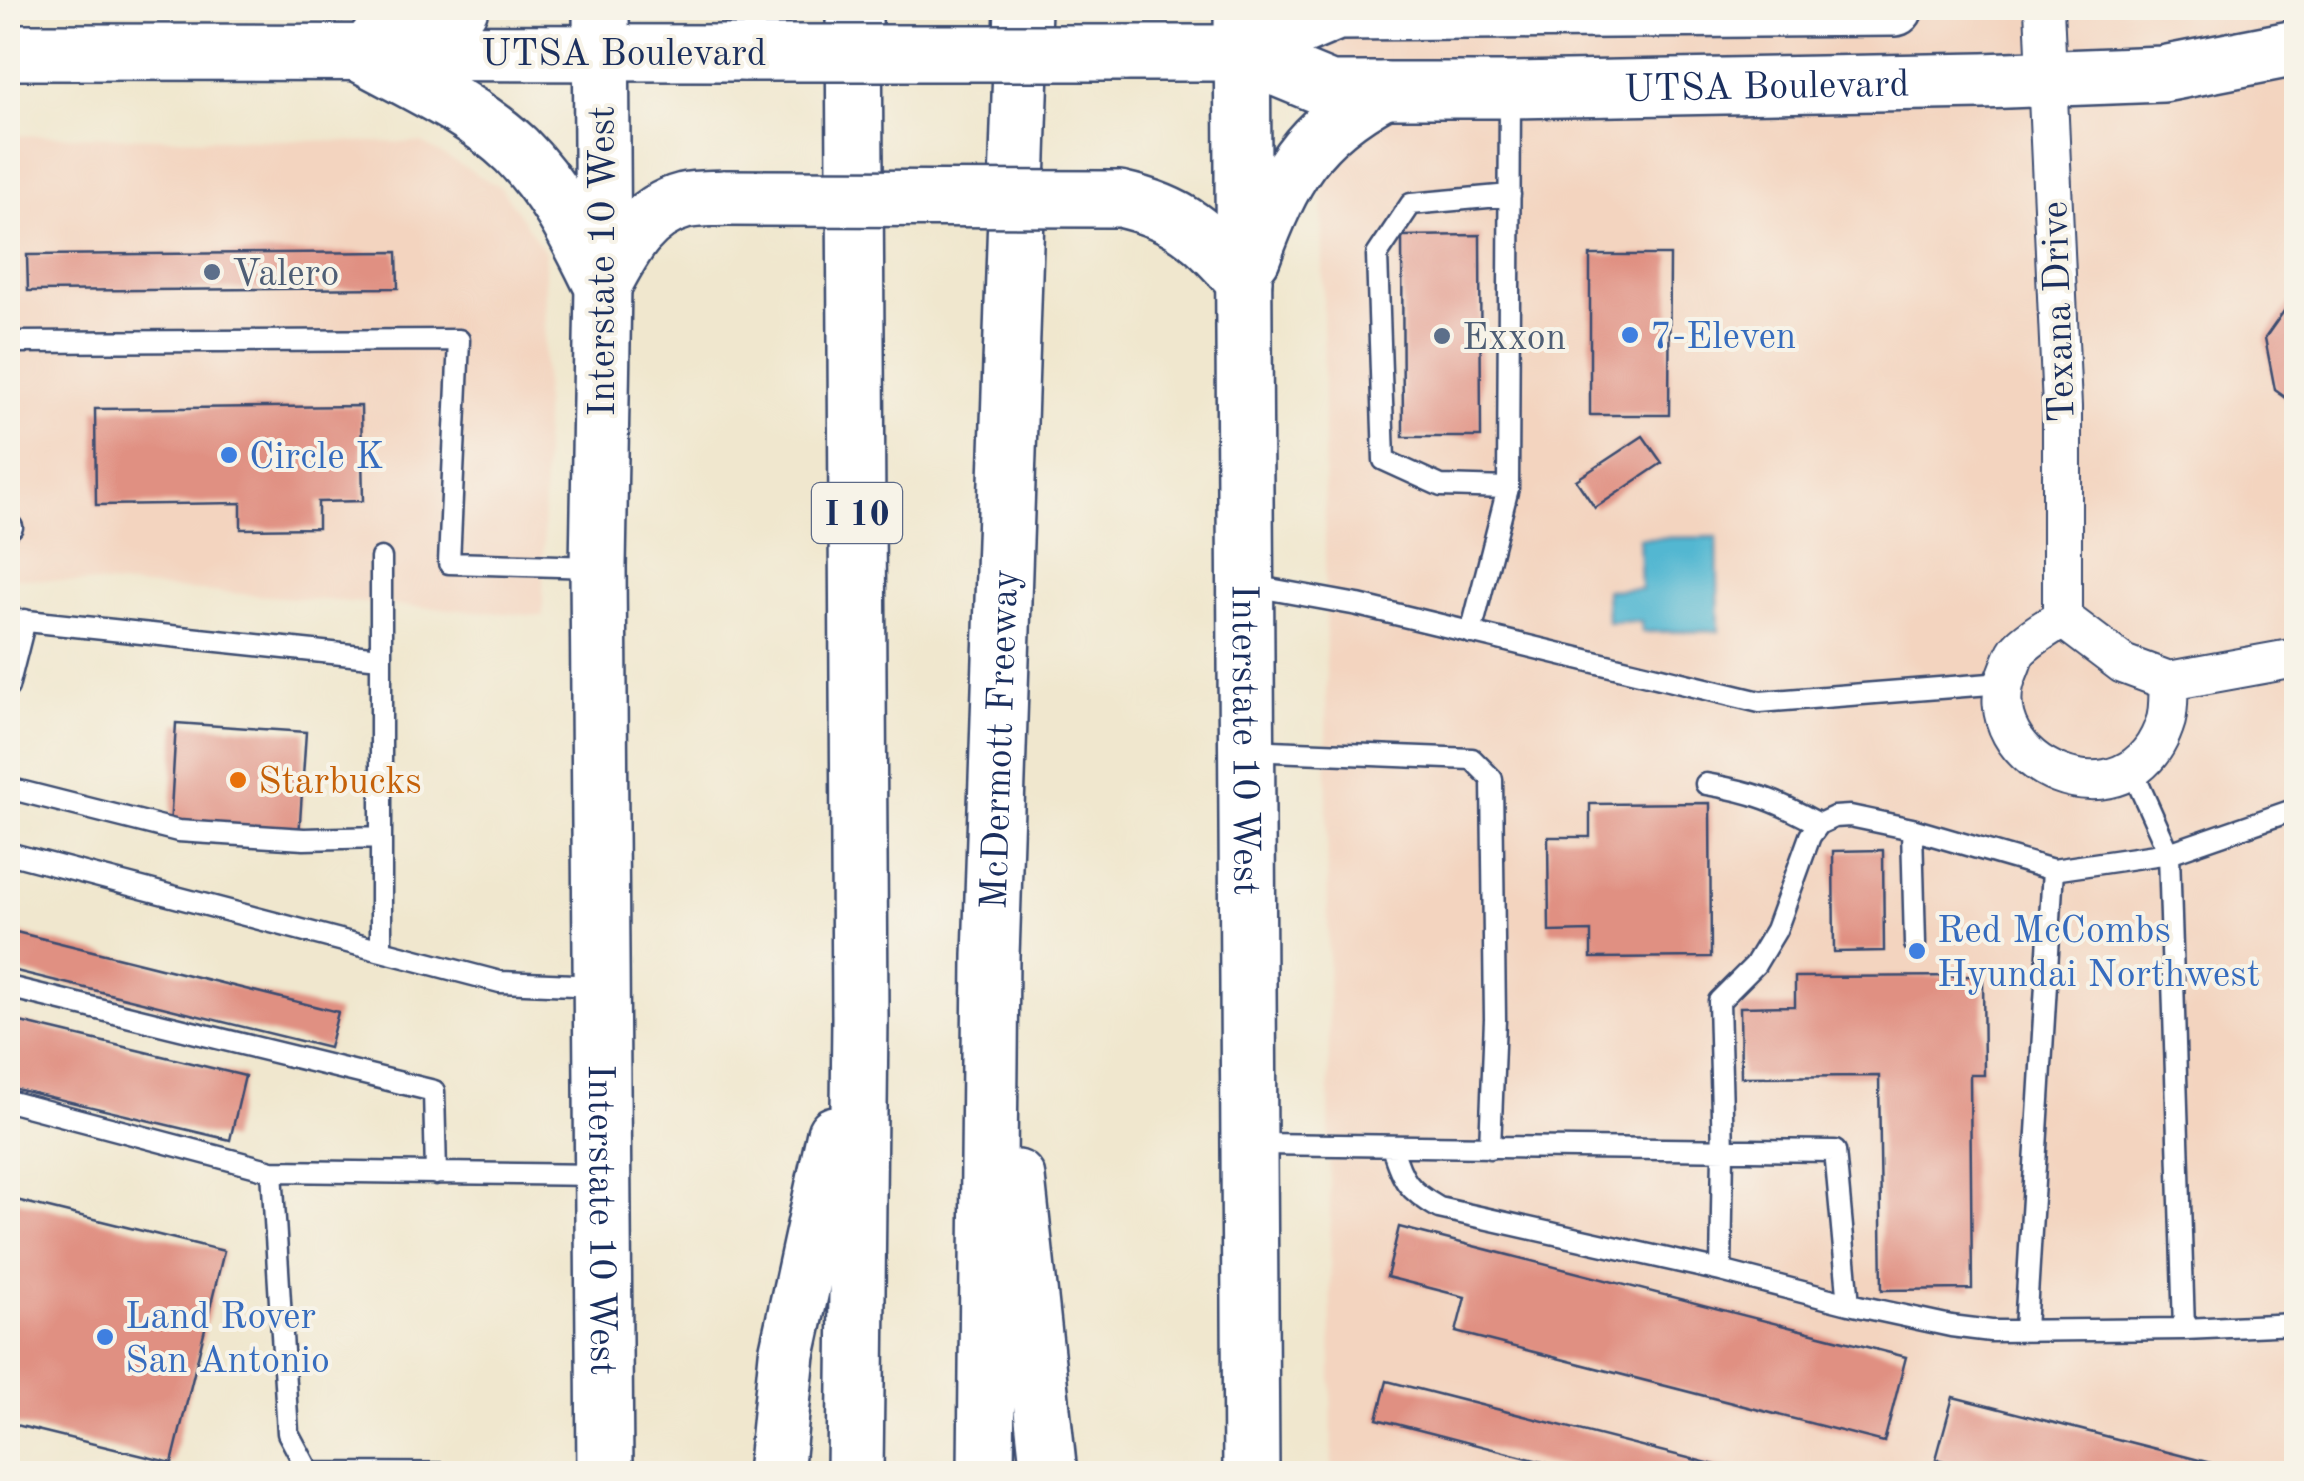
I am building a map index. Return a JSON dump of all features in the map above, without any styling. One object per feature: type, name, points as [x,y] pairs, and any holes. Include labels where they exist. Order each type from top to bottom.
[{"type":"main road","points":[[354,51],[460,8]]},
{"type":"main road","name":"I 10","points":[[854,8],[860,1018],[855,1474]]},
{"type":"main road","name":"McDermott Freeway","points":[[986,1474],[991,956],[1023,8]]},
{"type":"main road","name":"UTSA Boulevard","points":[[8,52],[354,51],[601,30],[745,52],[1124,52],[1336,12],[1896,8]]},
{"type":"main road","name":"Interstate 10 West","points":[[601,30],[603,286],[598,567],[605,1474]]},
{"type":"main road","name":"UTSA Boulevard","points":[[1241,30],[1330,90],[1510,90],[2163,74],[2296,48]]},
{"type":"main road","name":"Interstate 10 West","points":[[1241,30],[1250,1474]]},
{"type":"main road","points":[[354,51],[469,114],[515,149],[570,219],[603,286]]},
{"type":"main road","points":[[603,286],[626,242],[650,218],[684,201],[724,198],[1119,198],[1156,207],[1203,235],[1244,280],[1274,199],[1306,152],[1333,121],[1384,90]]},
{"type":"main road","points":[[991,956],[1049,1474]]},
{"type":"main road","points":[[775,1474],[787,1354],[860,1018]]},
{"type":"street","name":"Texana Drive","points":[[2044,8],[2062,407],[2062,618]]},
{"type":"street","points":[[2169,682],[2167,716],[2157,743],[2132,770],[2103,782],[2064,778],[2033,759],[2004,720],[2003,683],[2017,650],[2062,618],[2122,664],[2169,682],[2296,658]]},
{"type":"lane","points":[[1471,633],[1508,488],[1510,90]]},
{"type":"lane","points":[[1508,488],[1441,486],[1384,460],[1377,255],[1412,204],[1510,195]]},
{"type":"lane","points":[[8,336],[15,342],[459,340],[448,563],[598,567]]},
{"type":"lane","points":[[380,950],[381,558]]},
{"type":"lane","points":[[1244,584],[1358,604],[1760,702],[2003,683]]},
{"type":"lane","points":[[8,686],[16,619],[380,658]]},
{"type":"lane","points":[[1246,750],[1472,759],[1492,779],[1494,1019],[1490,1148]]},
{"type":"lane","points":[[2132,770],[2168,853],[2184,1330]]},
{"type":"lane","points":[[1706,784],[1754,792],[1820,824]]},
{"type":"lane","points":[[8,788],[178,832],[304,840],[381,837]]},
{"type":"lane","points":[[1720,1271],[1723,1152],[1719,1001],[1756,965],[1776,930],[1810,836],[1820,824],[1834,817],[1850,816],[1912,829],[2053,870],[2168,853],[2296,809]]},
{"type":"lane","points":[[1912,829],[1916,944]]},
{"type":"lane","points":[[8,853],[500,982],[601,986]]},
{"type":"lane","points":[[2026,1329],[2053,870]]},
{"type":"lane","points":[[8,986],[434,1091],[436,1174]]},
{"type":"lane","points":[[8,1101],[272,1172],[602,1176]]},
{"type":"lane","points":[[1249,1144],[1835,1152],[1849,1304]]},
{"type":"lane","points":[[1392,1147],[1402,1178],[1418,1196],[1439,1208],[1951,1326],[1990,1331],[2184,1330],[2296,1324]]},
{"type":"lane","points":[[272,1172],[288,1433],[310,1473],[562,1474]]},
{"type":"shaded area","points":[[1321,8],[2296,8],[2296,1473],[1332,1473]]},
{"type":"shaded area","points":[[8,135],[422,143],[501,188],[545,252],[543,616],[8,577]]},
{"type":"water","points":[[1717,537],[1719,631],[1642,632],[1641,621],[1607,622],[1606,590],[1641,589],[1639,538]]},
{"type":"building","name":"Exxon","points":[[1480,235],[1481,437],[1403,437],[1402,236]]},
{"type":"building","name":"Valero","points":[[397,252],[398,288],[28,291],[27,255]]},
{"type":"building","name":"7-Eleven","points":[[1590,255],[1670,255],[1669,415],[1590,415]]},
{"type":"building","points":[[2296,294],[2296,405],[2275,390],[2265,338]]},
{"type":"building","name":"Circle K","points":[[361,406],[363,501],[318,502],[318,528],[241,529],[241,503],[96,505],[95,409]]},
{"type":"building","points":[[1643,436],[1662,463],[1595,508],[1576,480]]},
{"type":"building","name":"Starbucks","points":[[176,723],[306,732],[299,837],[170,829]]},
{"type":"building","points":[[1710,803],[1711,957],[1591,958],[1591,931],[1549,932],[1548,837],[1590,837],[1590,804]]},
{"type":"building","points":[[1883,850],[1884,951],[1834,952],[1833,851]]},
{"type":"building","points":[[8,930],[338,1012],[329,1048],[8,969]]},
{"type":"building","points":[[1983,976],[1984,1075],[1970,1075],[1972,1289],[1882,1290],[1879,1076],[1741,1077],[1740,1007],[1795,1006],[1795,977]]},
{"type":"building","points":[[8,1019],[245,1076],[230,1140],[8,1087]]},
{"type":"building","name":"Land Rover San Antonio","points":[[8,1198],[224,1251],[172,1463],[8,1423]]},
{"type":"building","points":[[1399,1227],[1906,1357],[1884,1442],[1456,1332],[1465,1297],[1387,1277]]},
{"type":"building","points":[[1387,1381],[1743,1474],[1589,1474],[1377,1419]]},
{"type":"building","points":[[1953,1397],[2246,1474],[1992,1474],[1936,1459]]},
{"type":"place","name":"Valero","points":[[212,272]]},
{"type":"place","name":"7-Eleven","points":[[1630,335]]},
{"type":"place","name":"Exxon","points":[[1442,336]]},
{"type":"place","name":"Circle K","points":[[229,455]]},
{"type":"place","name":"Starbucks","points":[[238,780]]},
{"type":"place","name":"Red McCombs Hyundai Northwest","points":[[1917,951]]},
{"type":"place","name":"Land Rover San Antonio","points":[[105,1337]]}]
